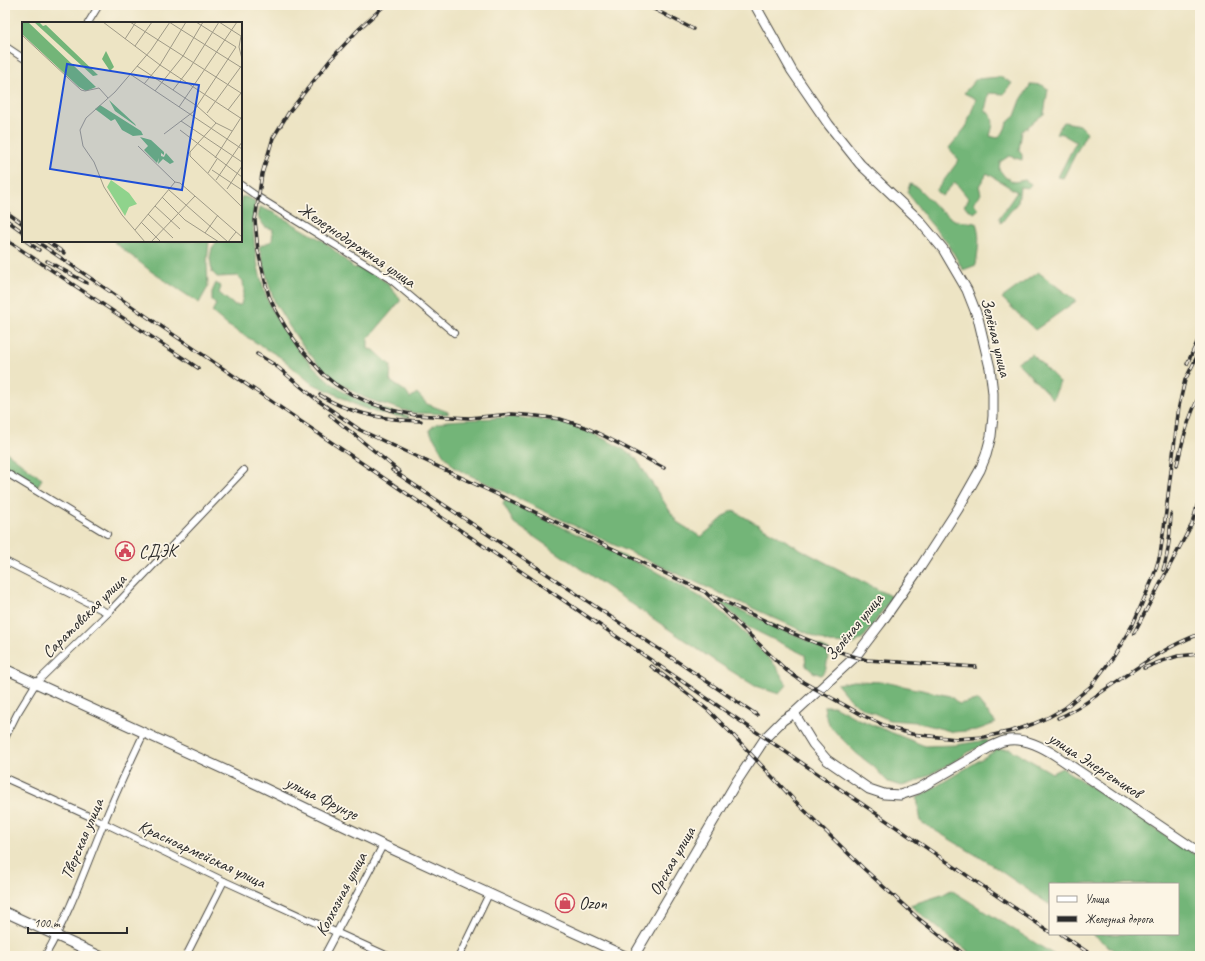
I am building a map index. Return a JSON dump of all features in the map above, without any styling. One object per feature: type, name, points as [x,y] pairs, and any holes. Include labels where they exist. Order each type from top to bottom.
[{"type":"street","points":[[89,22],[99,5]]},
{"type":"street","name":"Зелёная улица","points":[[737,781],[766,737],[783,720],[794,713],[855,657],[921,566],[958,509],[980,470],[991,436],[993,393],[990,368],[978,318],[967,290],[943,249],[918,219],[860,164],[829,126],[792,71],[755,5]]},
{"type":"street","points":[[5,46],[22,57]]},
{"type":"street","name":"Железнодорожная улица","points":[[242,186],[390,279],[454,333]]},
{"type":"street","name":"Саратовская улица","points":[[5,738],[17,714],[36,683],[108,613],[244,470]]},
{"type":"street","points":[[5,472],[107,534]]},
{"type":"street","points":[[5,561],[108,613]]},
{"type":"street","name":"улица Фрунзе","points":[[5,669],[625,956]]},
{"type":"street","name":"улица Энергетиков","points":[[794,713],[813,744],[827,760],[870,789],[884,794],[900,795],[918,789],[1003,741],[1012,740],[1031,743],[1058,757],[1200,853]]},
{"type":"street","name":"Тверская улица","points":[[45,956],[57,936],[88,865],[104,823],[144,733]]},
{"type":"street","name":"Красноармейская улица","points":[[5,778],[388,956]]},
{"type":"street","name":"Орская улица","points":[[634,956],[737,781]]},
{"type":"street","name":"Колхозная улица","points":[[324,956],[383,845]]},
{"type":"street","points":[[186,956],[224,881]]},
{"type":"street","points":[[458,956],[489,894]]},
{"type":"street","points":[[5,912],[100,956]]},
{"type":"green space","points":[[1000,77],[1012,83],[1004,94],[989,93],[985,110],[991,116],[993,122],[990,136],[997,138],[1003,133],[1008,122],[1015,116],[1021,100],[1031,84],[1042,85],[1048,89],[1044,114],[1022,131],[1019,150],[1022,155],[1022,160],[1009,156],[1000,162],[999,169],[1005,177],[1014,182],[1025,180],[1031,184],[1029,188],[1020,187],[1018,202],[1001,223],[999,218],[1017,192],[987,173],[979,186],[981,194],[973,203],[979,209],[974,213],[964,206],[969,199],[955,182],[942,196],[936,191],[959,160],[949,148],[966,127],[976,99],[964,93],[976,79]]},
{"type":"green space","points":[[1064,122],[1080,125],[1087,132],[1063,178],[1058,177],[1076,142],[1062,134],[1056,133]]},
{"type":"green space","points":[[910,184],[917,187],[937,208],[956,221],[976,223],[979,238],[976,265],[963,270],[949,245],[907,192]]},
{"type":"green space","points":[[242,197],[255,201],[253,227],[261,281],[270,305],[283,329],[301,353],[322,375],[344,392],[376,407],[409,416],[408,418],[375,412],[358,406],[311,383],[280,357],[227,325],[212,312],[216,304],[212,300],[212,292],[216,283],[221,287],[219,293],[234,305],[241,305],[244,291],[243,281],[238,276],[217,277],[212,272],[210,258],[212,248],[216,242],[242,242]]},
{"type":"green space","points":[[260,207],[274,213],[325,242],[354,268],[364,267],[386,282],[401,300],[368,339],[368,349],[374,350],[391,366],[390,381],[405,391],[410,398],[417,393],[427,404],[448,412],[448,414],[414,413],[363,397],[334,380],[318,364],[300,342],[275,303],[259,247],[272,241],[273,229],[265,227],[258,217]]},
{"type":"green space","points":[[114,242],[209,242],[207,264],[208,287],[199,303],[152,272]]},
{"type":"green space","points":[[1038,272],[1076,301],[1035,330],[1002,298]]},
{"type":"green space","points":[[1032,354],[1060,382],[1053,399],[1017,362]]},
{"type":"green space","points":[[512,417],[557,421],[586,430],[618,446],[635,457],[677,522],[701,537],[732,510],[811,555],[892,597],[865,636],[854,644],[829,643],[610,543],[455,468],[443,454],[429,430],[436,424],[447,421]]},
{"type":"green space","points":[[5,451],[42,479],[37,487],[5,468]]},
{"type":"green space","points":[[505,500],[661,574],[714,605],[756,644],[775,665],[787,685],[779,694],[755,686],[712,659],[514,523],[503,504]]},
{"type":"green space","points":[[716,599],[829,650],[826,669],[821,675],[813,672],[806,666],[805,655],[748,627]]},
{"type":"green space","points":[[854,681],[884,682],[950,696],[959,704],[977,700],[996,723],[977,730],[954,732],[916,722],[889,720],[850,700],[837,684]]},
{"type":"green space","points":[[824,706],[834,706],[858,719],[925,746],[956,745],[987,740],[989,744],[972,750],[950,764],[915,782],[902,786],[888,782],[874,767],[856,753],[843,740],[830,726]]},
{"type":"green space","points":[[998,749],[1010,749],[1052,773],[1062,768],[1200,858],[1200,956],[1121,956],[1093,935],[1179,935],[1179,883],[1049,883],[1049,904],[986,861],[921,822],[917,798]]},
{"type":"green space","points":[[951,890],[1056,956],[975,956],[910,905],[942,895]]},
{"type":"railway","points":[[385,5],[359,29],[331,59],[289,112],[273,138],[262,174],[255,220],[258,251],[269,296],[286,328],[301,349],[323,374],[351,394],[370,403],[391,410],[415,415],[469,418],[512,414],[560,419],[585,427],[664,468]]},
{"type":"railway","points":[[646,5],[693,29]]},
{"type":"railway","points":[[5,211],[22,223]]},
{"type":"railway","points":[[5,219],[22,231]]},
{"type":"railway","points":[[5,239],[198,368]]},
{"type":"railway","points":[[27,242],[39,250]]},
{"type":"railway","points":[[37,242],[1049,931]]},
{"type":"railway","points":[[48,242],[64,253]]},
{"type":"railway","points":[[47,261],[87,283]]},
{"type":"railway","points":[[1187,364],[1200,336]]},
{"type":"railway","points":[[257,354],[275,365],[317,400],[360,430],[705,592],[786,670],[803,682],[864,716],[890,728],[912,734],[956,739],[984,737],[1012,731],[1049,717],[1065,708],[1091,686],[1114,656],[1133,624],[1153,578],[1160,555],[1179,406],[1185,380],[1200,351]]},
{"type":"railway","points":[[320,395],[331,402],[368,415],[421,421]]},
{"type":"railway","points":[[1177,465],[1189,420],[1200,395]]},
{"type":"railway","points":[[330,415],[400,472]]},
{"type":"railway","points":[[392,470],[757,715]]},
{"type":"railway","points":[[1134,633],[1192,524],[1200,496]]},
{"type":"railway","points":[[1163,570],[1168,549],[1171,514]]},
{"type":"railway","points":[[712,596],[808,640],[867,660],[976,667]]},
{"type":"railway","points":[[1058,718],[1070,713],[1162,652],[1200,634]]},
{"type":"railway","points":[[1144,668],[1178,656],[1200,654]]},
{"type":"railway","points":[[651,666],[709,711],[793,799],[863,868],[919,919],[966,956]]},
{"type":"railway","points":[[1062,935],[1093,956]]},
{"type":"place","name":"СДЭК","points":[[125,551]]},
{"type":"place","name":"Ozon","points":[[565,903]]}]
